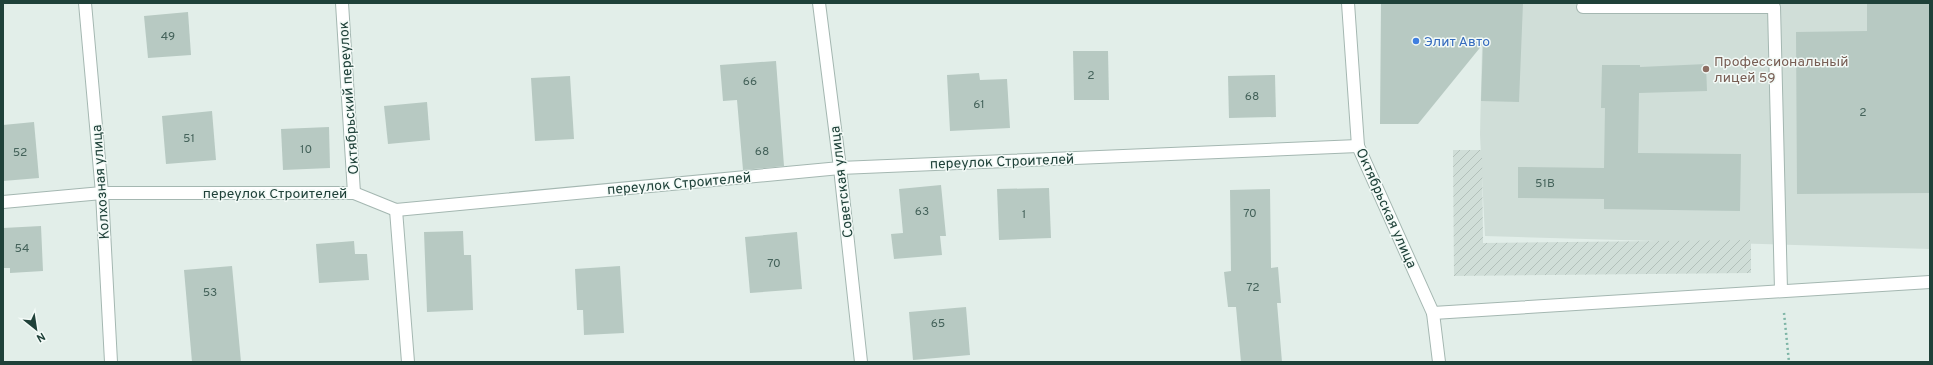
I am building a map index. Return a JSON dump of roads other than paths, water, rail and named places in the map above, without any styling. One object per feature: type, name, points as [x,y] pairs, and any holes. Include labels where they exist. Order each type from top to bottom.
[{"type":"street","name":"Колхозная улица","points":[[85,3],[102,193],[111,362]]},
{"type":"street","name":"Октябрьский переулок","points":[[342,3],[354,193]]},
{"type":"street","name":"Советская улица","points":[[819,3],[840,168],[861,362]]},
{"type":"street","name":"Октябрьская улица","points":[[1348,3],[1358,146],[1433,313],[1440,362]]},
{"type":"street","points":[[1583,7],[1774,8],[1782,290]]},
{"type":"street","name":"переулок Строителей","points":[[3,202],[102,193],[354,193],[396,210],[840,168],[1358,146]]},
{"type":"street","points":[[396,210],[408,362]]},
{"type":"street","points":[[1433,313],[1782,290],[1930,282]]},
{"type":"place","name":"Элит Авто","points":[[1416,41]]},
{"type":"place","name":"Профессиональный лицей 59","points":[[1706,69]]}]
